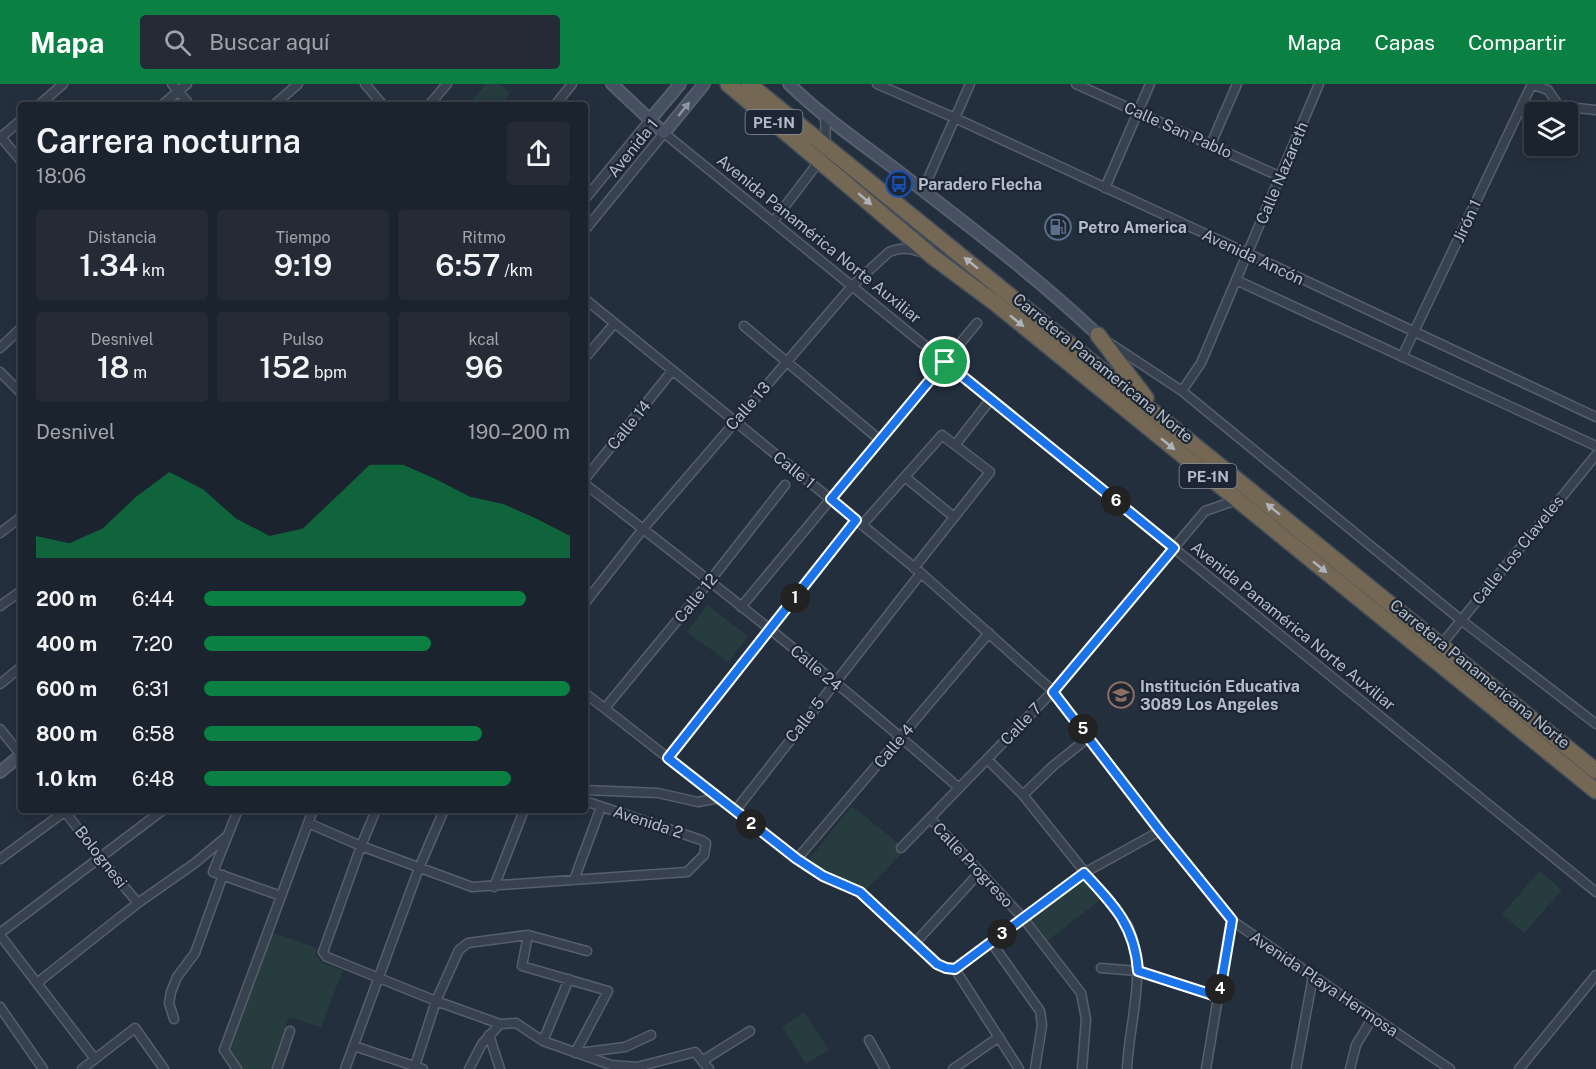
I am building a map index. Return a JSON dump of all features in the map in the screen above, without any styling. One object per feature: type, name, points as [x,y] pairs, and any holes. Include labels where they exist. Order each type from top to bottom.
[{"type":"highway","name":"Carretera Panamericana Norte","points":[[728,84],[823,154],[1163,419],[1441,645],[1594,764]]},
{"type":"highway","name":"Carretera Panamericana Norte","points":[[749,84],[933,257],[995,303],[1596,791]]},
{"type":"highway","points":[[1098,335],[1163,419]]},
{"type":"main road","name":"Avenida Panamérica Norte Auxiliar","points":[[612,84],[664,133]]},
{"type":"main road","name":"Avenida 1","points":[[649,121],[680,84]]},
{"type":"main road","name":"Avenida 1","points":[[664,133],[704,84]]},
{"type":"main road","points":[[792,85],[825,117],[923,190],[1061,300],[1098,335]]},
{"type":"main road","points":[[0,772],[18,757]]},
{"type":"street","points":[[42,102],[63,84]]},
{"type":"street","points":[[172,84],[187,102]]},
{"type":"street","points":[[166,102],[186,84]]},
{"type":"street","points":[[277,102],[297,84]]},
{"type":"street","points":[[365,84],[380,102]]},
{"type":"street","points":[[432,102],[447,84]]},
{"type":"street","points":[[557,102],[572,84]]},
{"type":"street","name":"Avenida Ancón","points":[[877,84],[1249,254],[1596,417]]},
{"type":"street","points":[[923,190],[970,84]]},
{"type":"street","name":"Calle San Pablo","points":[[1076,84],[1281,177]]},
{"type":"street","points":[[1105,188],[1150,84]]},
{"type":"street","points":[[1211,144],[1237,84]]},
{"type":"street","name":"Calle Nazareth","points":[[1182,391],[1201,363],[1319,84]]},
{"type":"street","points":[[1531,84],[1548,87],[1559,106],[1596,110]]},
{"type":"street","name":"Jirón 1","points":[[1402,357],[1531,84]]},
{"type":"street","points":[[773,222],[823,154],[825,117]]},
{"type":"street","name":"Avenida 1","points":[[588,195],[649,121]]},
{"type":"street","points":[[18,122],[0,137],[18,158]]},
{"type":"street","name":"Avenida 1","points":[[588,226],[664,133]]},
{"type":"street","name":"Avenida Panamérica Norte Auxiliar","points":[[664,133],[1596,892]]},
{"type":"street","name":"Calle 13","points":[[588,599],[643,529],[852,286],[883,256],[897,248],[912,249],[933,257]]},
{"type":"street","name":"Avenida Ancón","points":[[1236,280],[1596,447]]},
{"type":"street","name":"Calle 1","points":[[588,302],[917,571],[1053,692]]},
{"type":"street","points":[[741,607],[977,323]]},
{"type":"street","points":[[588,354],[614,324]]},
{"type":"street","points":[[744,326],[880,440]]},
{"type":"street","points":[[0,348],[18,331]]},
{"type":"street","points":[[1098,335],[1182,391],[1461,620],[1596,724]]},
{"type":"street","name":"Calle 14","points":[[588,475],[672,371]]},
{"type":"street","points":[[0,372],[18,390]]},
{"type":"street","points":[[668,758],[770,629],[859,523],[905,477],[942,435],[955,445],[991,399]]},
{"type":"street","name":"Calle 5","points":[[735,811],[990,472],[955,445]]},
{"type":"street","name":"Calle Los Claveles","points":[[1441,645],[1596,455]]},
{"type":"street","points":[[905,477],[954,517]]},
{"type":"street","name":"Calle 12","points":[[605,708],[785,485]]},
{"type":"street","name":"Calle 24","points":[[588,486],[770,629],[959,788]]},
{"type":"street","name":"Calle 7","points":[[902,848],[1053,692],[1205,511],[1237,500]]},
{"type":"street","points":[[0,533],[18,519]]},
{"type":"street","points":[[0,606],[18,593]]},
{"type":"street","name":"Calle 4","points":[[797,859],[989,633]]},
{"type":"street","points":[[0,684],[18,669]]},
{"type":"street","name":"Avenida Playa Hermosa","points":[[1053,692],[1232,920],[1450,1069]]},
{"type":"street","points":[[588,695],[797,859],[823,876],[860,892],[937,964],[946,968],[955,969],[1084,873],[1160,831]]},
{"type":"street","points":[[0,729],[18,751]]},
{"type":"street","points":[[1023,795],[1089,736]]},
{"type":"street","points":[[987,759],[1023,795],[1128,926],[1134,941],[1138,971],[1127,1069]]},
{"type":"street","points":[[588,790],[658,793],[698,802],[719,798]]},
{"type":"street","name":"Avenida 2","points":[[574,880],[687,872],[704,855],[706,848],[706,843],[701,840],[588,802]]},
{"type":"street","points":[[308,823],[361,846],[472,887],[494,886],[574,880],[601,807]]},
{"type":"street","points":[[0,859],[62,813]]},
{"type":"street","name":"Bolognesi","points":[[68,813],[100,858],[138,903]]},
{"type":"street","points":[[95,1059],[0,934],[159,813]]},
{"type":"street","points":[[237,813],[213,872],[281,896]]},
{"type":"street","points":[[237,1069],[224,1050],[312,813]]},
{"type":"street","points":[[375,813],[323,952],[327,957],[436,1001],[500,1023],[516,1023],[543,1041],[611,1065],[637,1067],[694,1052],[709,1069]]},
{"type":"street","points":[[345,1069],[419,868],[443,813]]},
{"type":"street","points":[[494,886],[523,813]]},
{"type":"street","name":"Calle Progreso","points":[[930,818],[1023,918],[1081,993],[1086,1019],[1082,1069]]},
{"type":"street","points":[[37,983],[226,837]]},
{"type":"street","points":[[915,943],[980,872]]},
{"type":"street","points":[[174,1019],[169,1003],[171,992],[177,977],[195,953],[223,875]]},
{"type":"street","points":[[1206,1069],[1232,920]]},
{"type":"street","points":[[354,1046],[417,1068],[436,1001],[459,950],[468,943],[528,935],[587,951]]},
{"type":"street","points":[[528,935],[522,966],[608,991],[575,1053]]},
{"type":"street","points":[[991,942],[1040,1011],[1042,1025],[1035,1069]]},
{"type":"street","points":[[1101,968],[1138,971],[1219,997]]},
{"type":"street","points":[[955,969],[1019,1069]]},
{"type":"street","points":[[1296,1069],[1313,975]]},
{"type":"street","points":[[1519,1069],[1596,975]]},
{"type":"street","points":[[543,1041],[569,979]]},
{"type":"street","points":[[0,1007],[44,1069]]},
{"type":"street","points":[[1350,1069],[1356,1045],[1373,1017]]},
{"type":"street","points":[[469,1069],[482,1044],[500,1023]]},
{"type":"street","points":[[82,1069],[135,1028],[164,1069]]},
{"type":"street","points":[[277,1069],[290,1030]]},
{"type":"street","points":[[702,1061],[750,1031]]},
{"type":"street","points":[[489,1035],[500,1069]]},
{"type":"street","points":[[575,1053],[625,1047],[651,1035]]},
{"type":"street","points":[[952,1069],[999,1037]]},
{"type":"street","points":[[869,1040],[885,1069]]},
{"type":"green space","points":[[486,84],[499,84],[510,93],[503,102],[471,102]]},
{"type":"green space","points":[[707,605],[748,636],[728,662],[687,632]]},
{"type":"green space","points":[[852,806],[906,849],[865,891],[807,862]]},
{"type":"green space","points":[[1540,871],[1562,890],[1524,933],[1502,914]]},
{"type":"green space","points":[[1081,880],[1089,880],[1103,898],[1047,941],[1030,919]]},
{"type":"green space","points":[[271,932],[317,948],[316,956],[323,964],[343,970],[321,1027],[289,1017],[272,1069],[241,1069],[228,1048]]},
{"type":"green space","points":[[804,1012],[829,1050],[806,1064],[782,1027]]},
{"type":"place","name":"Paradero Flecha","points":[[899,184]]},
{"type":"place","name":"Petro America","points":[[1058,227]]},
{"type":"place","name":"Institución Educativa 3089 Los Angeles","points":[[1121,695]]},
{"type":"route","points":[[945,362],[1174,548],[1053,692],[1232,920],[1219,997],[1138,971],[1134,941],[1128,926],[1084,873],[955,969],[946,968],[937,964],[860,892],[823,876],[797,859],[668,758],[856,520],[831,499],[945,362]]}]
